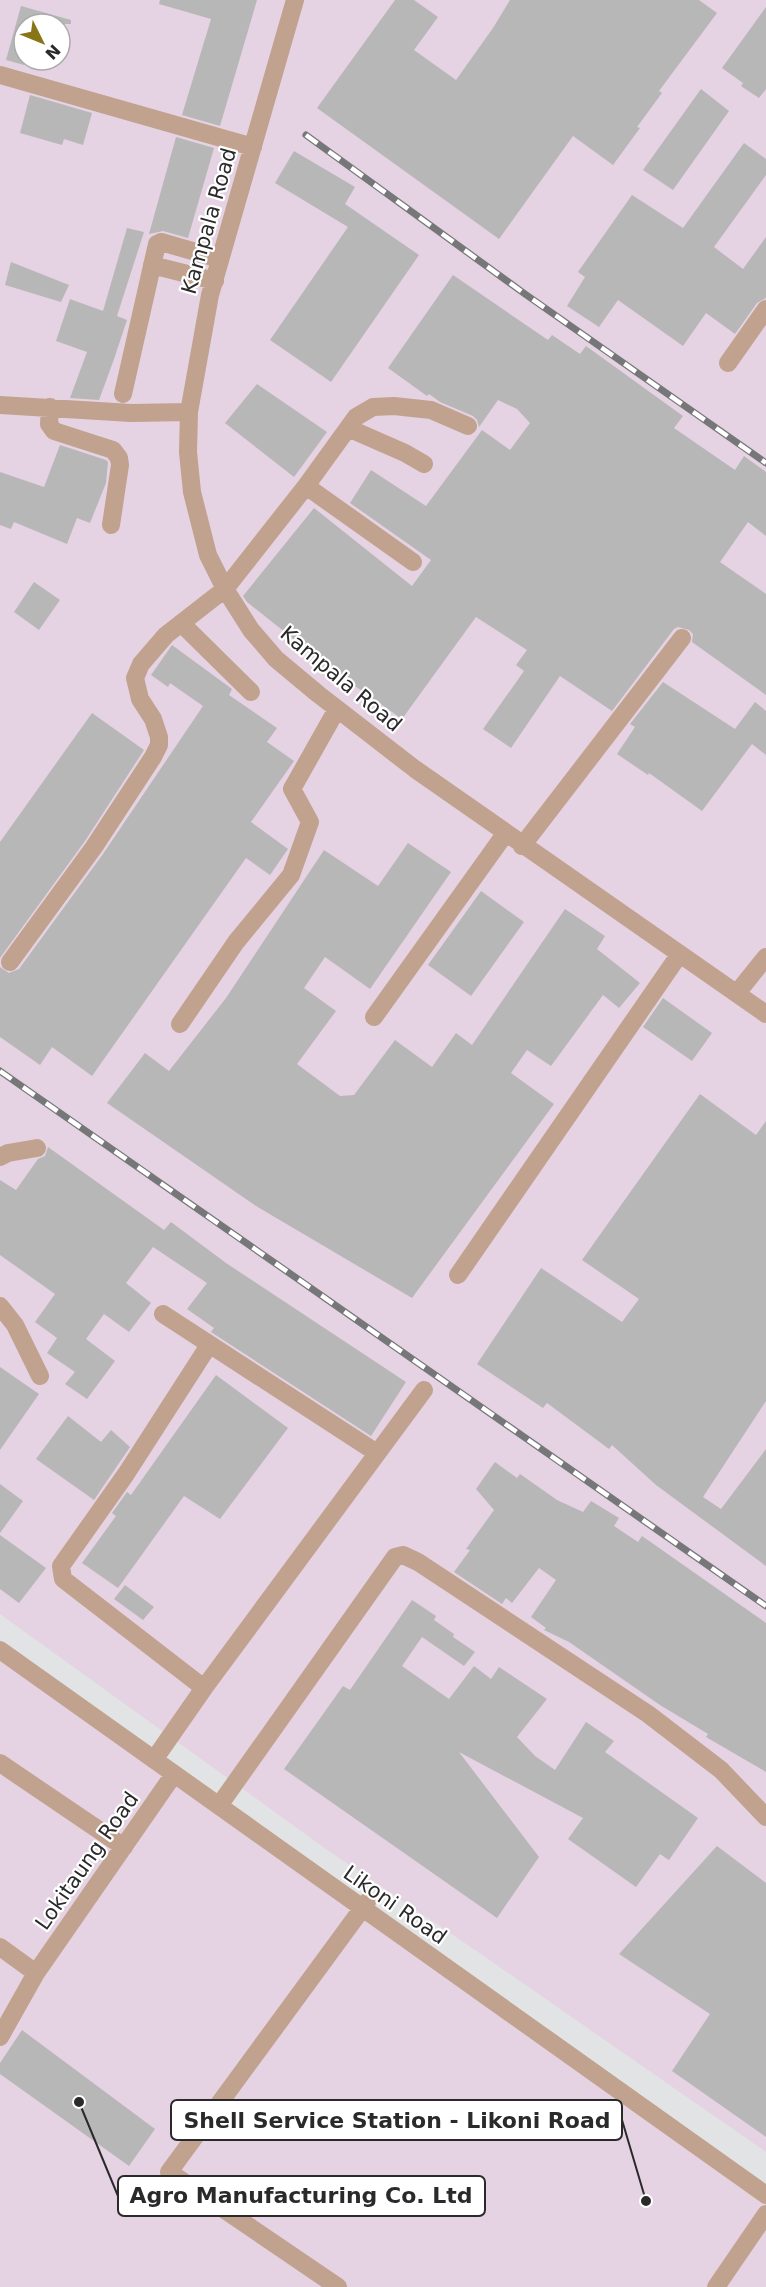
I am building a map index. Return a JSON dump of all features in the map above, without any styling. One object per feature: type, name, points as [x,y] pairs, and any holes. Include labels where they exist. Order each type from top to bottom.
[{"type":"street","name":"Kampala Road","points":[[295,0],[220,260],[189,411],[188,452],[192,492],[208,555],[225,589],[251,630],[276,659],[415,770],[766,1014]]},
{"type":"street","points":[[0,75],[253,147]]},
{"type":"street","points":[[123,394],[157,244],[161,242],[220,260]]},
{"type":"street","points":[[152,265],[215,281]]},
{"type":"street","points":[[728,363],[766,309]]},
{"type":"street","points":[[0,405],[131,413],[189,411]]},
{"type":"street","points":[[10,963],[94,847],[153,758],[159,745],[153,719],[140,699],[135,678],[146,657],[166,635],[225,589],[306,486],[356,417],[374,407],[394,406],[431,410],[468,426]]},
{"type":"street","points":[[50,407],[49,424],[54,431],[113,450],[119,458],[111,525]]},
{"type":"street","points":[[348,428],[405,453],[424,464]]},
{"type":"street","points":[[306,486],[413,562]]},
{"type":"street","points":[[181,623],[251,692]]},
{"type":"street","points":[[522,846],[682,638]]},
{"type":"street","points":[[180,1024],[236,942],[291,876],[310,822],[292,789],[338,709]]},
{"type":"street","points":[[374,1017],[505,834]]},
{"type":"street","points":[[458,1275],[679,955]]},
{"type":"street","points":[[737,993],[766,957]]},
{"type":"street","points":[[0,1157],[8,1153],[37,1148]]},
{"type":"street","points":[[0,1306],[15,1325],[40,1376]]},
{"type":"street","points":[[163,1314],[377,1453]]},
{"type":"street","points":[[204,1688],[63,1579],[60,1572],[61,1566],[126,1474],[209,1345]]},
{"type":"street","points":[[158,1754],[204,1688],[424,1390]]},
{"type":"street","points":[[223,1800],[395,1557],[403,1555],[418,1562],[648,1714],[722,1770],[766,1817]]},
{"type":"street","name":"Likoni Road","points":[[0,1640],[223,1800],[364,1905]]},
{"type":"street","name":"Likoni Road","points":[[0,1650],[729,2163],[766,2195]]},
{"type":"street","points":[[0,1763],[124,1847]]},
{"type":"street","name":"Lokitaung Road","points":[[0,2037],[36,1973],[174,1774]]},
{"type":"street","points":[[338,2287],[169,2172],[364,1905]]},
{"type":"street","points":[[0,1947],[36,1973]]},
{"type":"street","name":"Likoni Road","points":[[729,2163],[766,2183]]},
{"type":"street","points":[[716,2287],[766,2214]]},
{"type":"shaded area","points":[[0,0],[766,0],[766,2152],[326,1849],[0,1614]]},
{"type":"shaded area","points":[[0,1656],[766,2202],[766,2287],[0,2287]]},
{"type":"building","points":[[160,0],[257,0],[220,126],[182,115],[211,19],[159,4]]},
{"type":"building","points":[[395,0],[414,0],[438,17],[414,50],[456,80],[510,0],[699,0],[717,13],[659,91],[662,93],[613,165],[573,136],[499,239],[317,108]]},
{"type":"building","points":[[21,6],[42,12],[19,12]]},
{"type":"building","points":[[766,7],[766,89],[759,98],[741,86],[743,83],[722,68]]},
{"type":"building","points":[[12,38],[12,62],[6,60]]},
{"type":"building","points":[[701,89],[729,111],[673,190],[643,170]]},
{"type":"building","points":[[30,95],[92,113],[83,145],[64,139],[62,145],[20,133]]},
{"type":"building","points":[[176,137],[214,148],[188,238],[163,231],[149,234]]},
{"type":"building","points":[[744,143],[766,159],[766,175],[714,247],[743,269],[766,237],[766,298],[757,303],[735,334],[706,313],[683,346],[618,300],[599,327],[567,306],[585,277],[578,272],[632,195],[683,228]]},
{"type":"building","points":[[294,151],[355,187],[345,204],[419,255],[331,382],[270,340],[348,227],[275,183]]},
{"type":"building","points":[[127,228],[144,232],[117,316],[127,320],[113,362],[99,400],[70,398],[87,352],[56,341],[70,299],[103,311]]},
{"type":"building","points":[[11,262],[69,285],[61,302],[5,285]]},
{"type":"building","points":[[453,275],[548,340],[552,335],[580,354],[586,346],[683,416],[674,428],[735,470],[744,456],[766,472],[766,536],[748,522],[720,562],[766,594],[766,695],[692,642],[693,634],[689,630],[678,627],[674,629],[612,711],[560,676],[511,748],[483,729],[524,671],[516,665],[527,650],[476,617],[402,719],[335,672],[247,602],[243,596],[314,508],[412,586],[431,560],[350,503],[371,470],[426,506],[482,430],[510,450],[530,423],[517,409],[498,400],[479,427],[473,416],[440,402],[429,394],[427,396],[388,368]]},
{"type":"building","points":[[257,384],[327,432],[294,477],[225,423]]},
{"type":"building","points":[[60,445],[108,462],[106,483],[90,523],[77,518],[67,544],[14,522],[11,529],[0,525],[0,472],[44,487]]},
{"type":"building","points":[[34,582],[60,600],[39,630],[14,612]]},
{"type":"building","points":[[172,645],[232,689],[229,695],[277,728],[267,742],[294,761],[251,822],[288,849],[270,875],[246,858],[92,1076],[52,1047],[40,1065],[0,1037],[0,967],[9,973],[19,969],[103,854],[203,706],[170,683],[168,687],[151,675]]},
{"type":"building","points":[[663,682],[735,729],[755,702],[766,711],[766,755],[752,744],[702,811],[649,773],[648,775],[617,754],[635,727],[630,724]]},
{"type":"building","points":[[92,713],[144,750],[85,841],[0,958],[0,842]]},
{"type":"building","points":[[408,843],[451,872],[370,989],[325,957],[304,988],[336,1011],[297,1064],[340,1096],[354,1095],[395,1040],[432,1067],[456,1033],[472,1045],[565,909],[605,936],[597,949],[640,983],[619,1008],[603,995],[551,1066],[527,1050],[511,1073],[554,1104],[412,1298],[256,1206],[107,1103],[145,1053],[169,1071],[226,998],[324,850],[378,886]]},
{"type":"building","points":[[481,891],[524,922],[471,996],[428,965]]},
{"type":"building","points":[[663,998],[712,1033],[692,1061],[643,1027]]},
{"type":"building","points":[[700,1094],[756,1135],[766,1121],[766,1401],[703,1497],[721,1509],[766,1449],[766,1566],[656,1485],[612,1445],[609,1449],[547,1403],[543,1408],[477,1364],[541,1268],[622,1322],[639,1299],[582,1260]]},
{"type":"building","points":[[48,1147],[164,1230],[171,1222],[226,1263],[406,1382],[371,1436],[211,1332],[214,1328],[187,1309],[207,1283],[153,1247],[126,1283],[151,1303],[129,1332],[104,1314],[86,1339],[115,1361],[87,1399],[65,1384],[75,1372],[47,1353],[57,1338],[35,1322],[55,1294],[0,1255],[0,1180],[16,1190],[38,1159],[45,1156]]},
{"type":"building","points":[[0,1367],[39,1394],[0,1450]]},
{"type":"building","points":[[216,1375],[288,1428],[220,1519],[184,1496],[118,1588],[82,1563],[116,1516],[112,1513],[127,1492],[131,1495]]},
{"type":"building","points":[[68,1416],[101,1442],[111,1430],[130,1447],[94,1500],[36,1459]]},
{"type":"building","points":[[495,1462],[517,1478],[520,1474],[557,1500],[583,1512],[591,1501],[619,1518],[614,1526],[638,1542],[642,1536],[766,1623],[766,1772],[706,1737],[708,1734],[660,1705],[569,1642],[544,1630],[546,1628],[531,1617],[556,1580],[539,1568],[512,1603],[506,1598],[502,1604],[454,1572],[470,1550],[466,1549],[494,1510],[476,1489]]},
{"type":"building","points":[[0,1484],[23,1501],[0,1533]]},
{"type":"building","points":[[0,1535],[46,1568],[19,1603],[0,1589]]},
{"type":"building","points":[[125,1585],[154,1607],[143,1620],[114,1599]]},
{"type":"building","points":[[412,1600],[436,1616],[434,1620],[475,1652],[464,1666],[422,1637],[402,1666],[449,1699],[474,1666],[491,1679],[499,1667],[547,1699],[517,1737],[535,1756],[555,1770],[586,1722],[614,1741],[605,1752],[698,1818],[669,1860],[660,1854],[636,1887],[568,1839],[583,1818],[459,1752],[539,1857],[497,1918],[284,1769],[343,1686],[350,1690]]},
{"type":"building","points":[[717,1846],[766,1883],[766,2137],[672,2071],[710,2014],[619,1954]]},
{"type":"building","points":[[22,2030],[155,2129],[129,2166],[0,2074],[0,2063]]},
{"type":"railway","points":[[306,135],[525,294],[766,463]]},
{"type":"railway","points":[[0,1071],[766,1606]]},
{"type":"place","name":"Agro Manufacturing Co. Ltd","points":[[79,2102]]},
{"type":"place","name":"Shell Service Station - Likoni Road","points":[[646,2201]]}]
